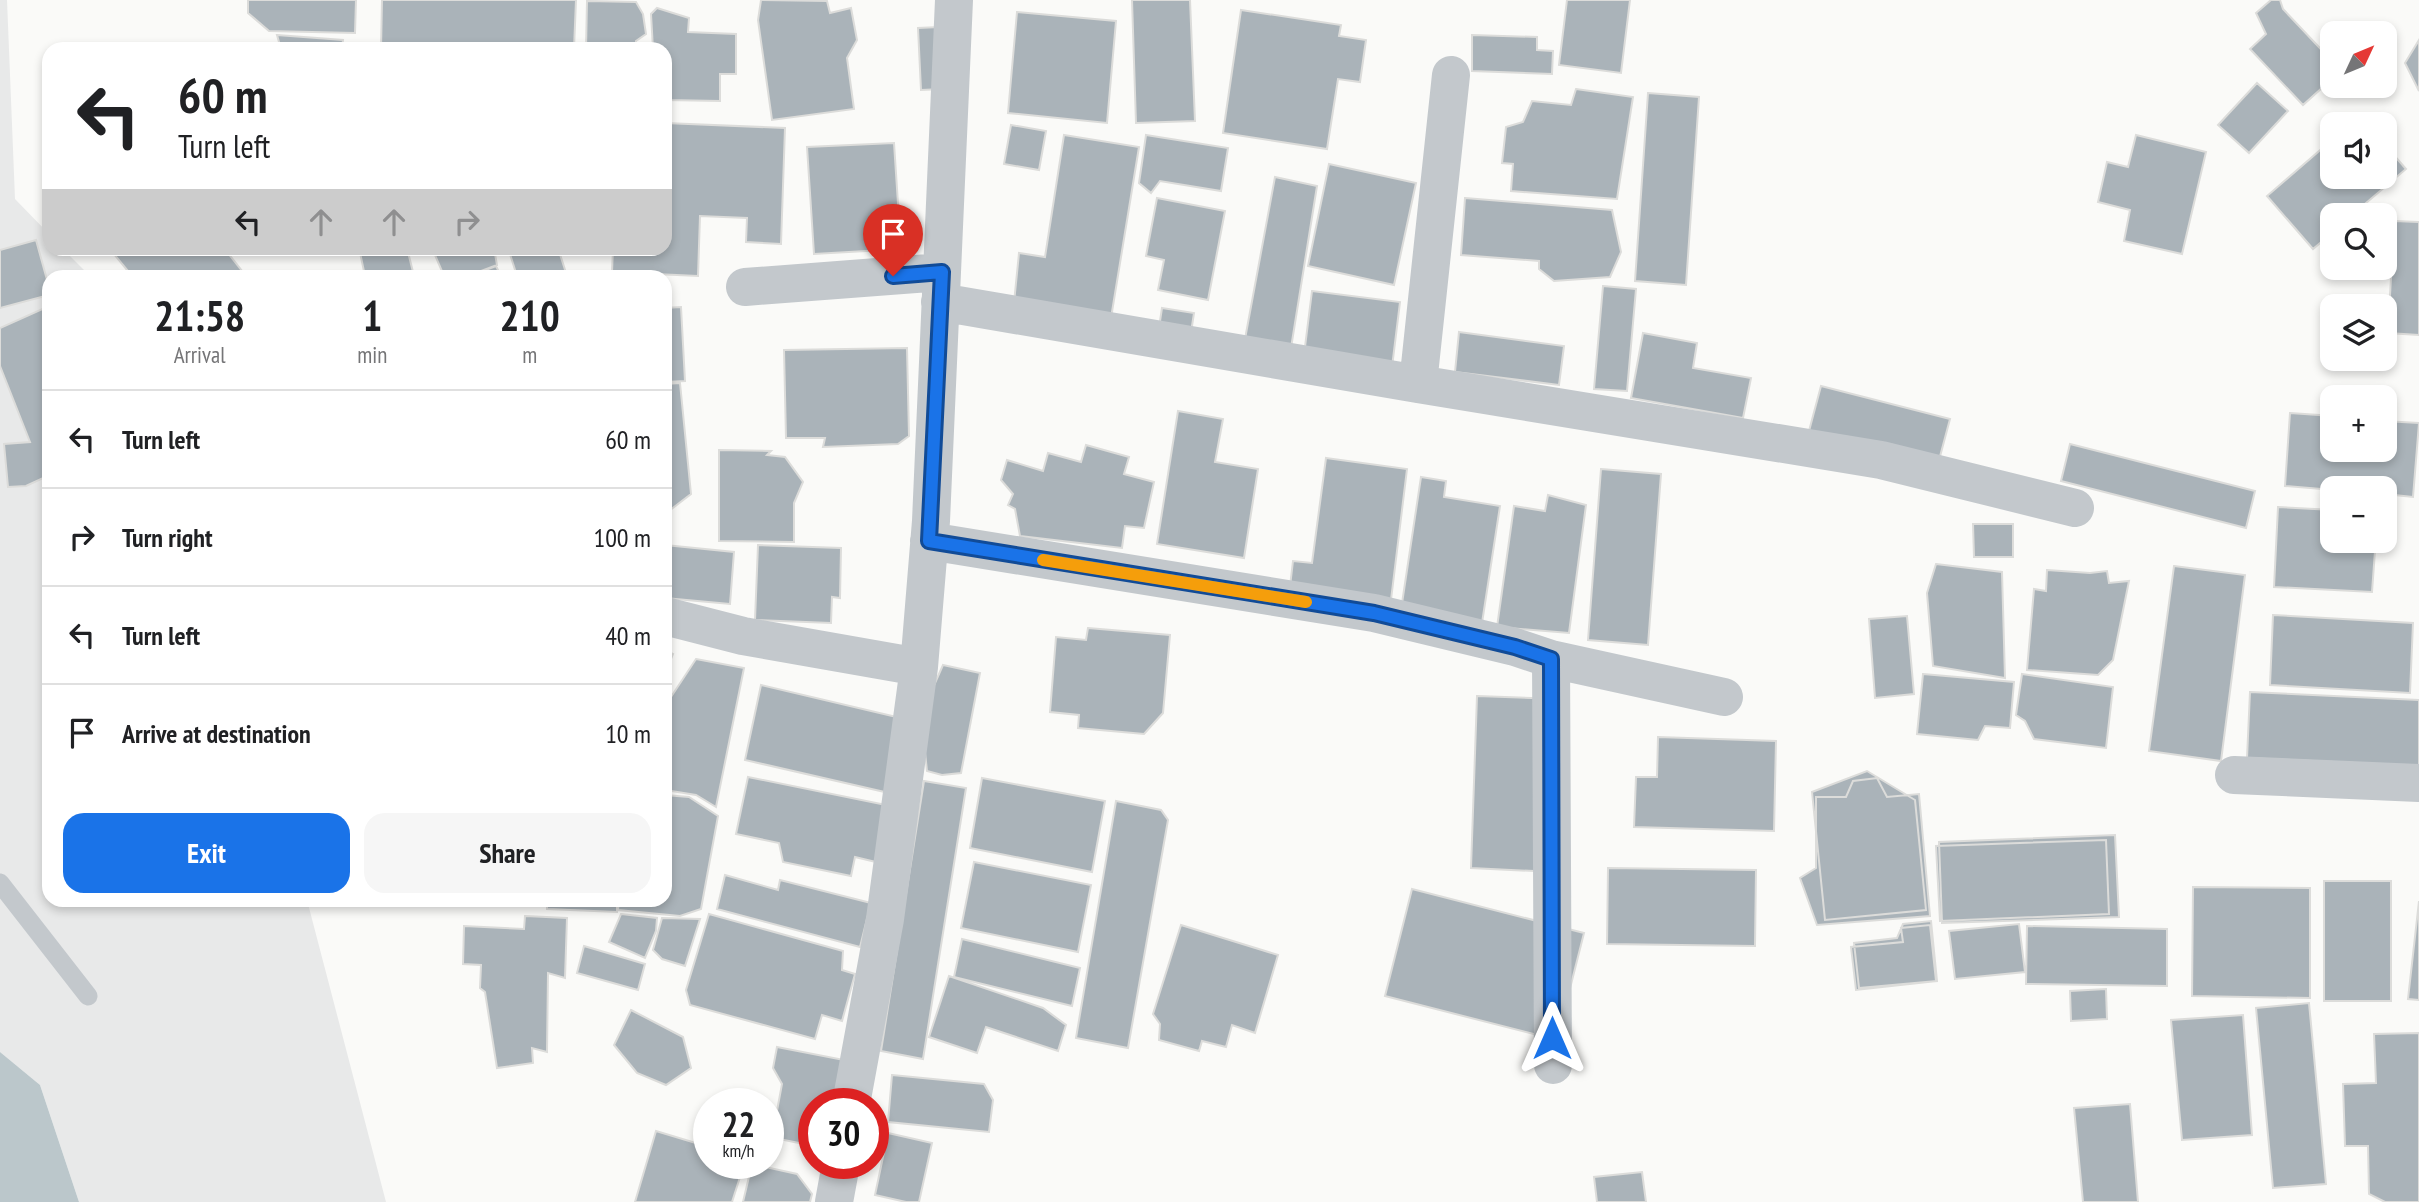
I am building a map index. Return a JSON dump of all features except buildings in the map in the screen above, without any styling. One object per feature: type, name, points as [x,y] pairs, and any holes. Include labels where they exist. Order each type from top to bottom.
[{"type":"street","points":[[854,1088],[887,905],[919,667],[929,541],[954,0]]},
{"type":"street","points":[[1418,384],[1451,75]]},
{"type":"street","points":[[745,287],[941,287],[1418,384],[1881,460],[2075,508]]},
{"type":"street","points":[[929,541],[1374,613],[1515,647],[1551,659],[1724,697]]},
{"type":"street","points":[[672,618],[743,636],[919,667]]},
{"type":"street","points":[[1551,659],[1553,1065]]},
{"type":"street","points":[[2234,775],[2419,783]]},
{"type":"street","points":[[834,1202],[838,1179]]},
{"type":"lane","points":[[0,883],[88,996]]},
{"type":"shaded area","points":[[0,0],[7,0],[15,199],[42,227],[42,256],[70,256],[84,270],[42,270],[42,907],[309,907],[386,1202],[79,1202],[40,1085],[0,1052]]},
{"type":"shaded area","points":[[0,1052],[40,1085],[79,1202],[0,1202]]},
{"type":"slow traffic","points":[[1043,560],[1306,602]]},
{"type":"route","points":[[893,276],[942,272],[929,541],[1374,613],[1515,647],[1551,659],[1552,1038]]}]
